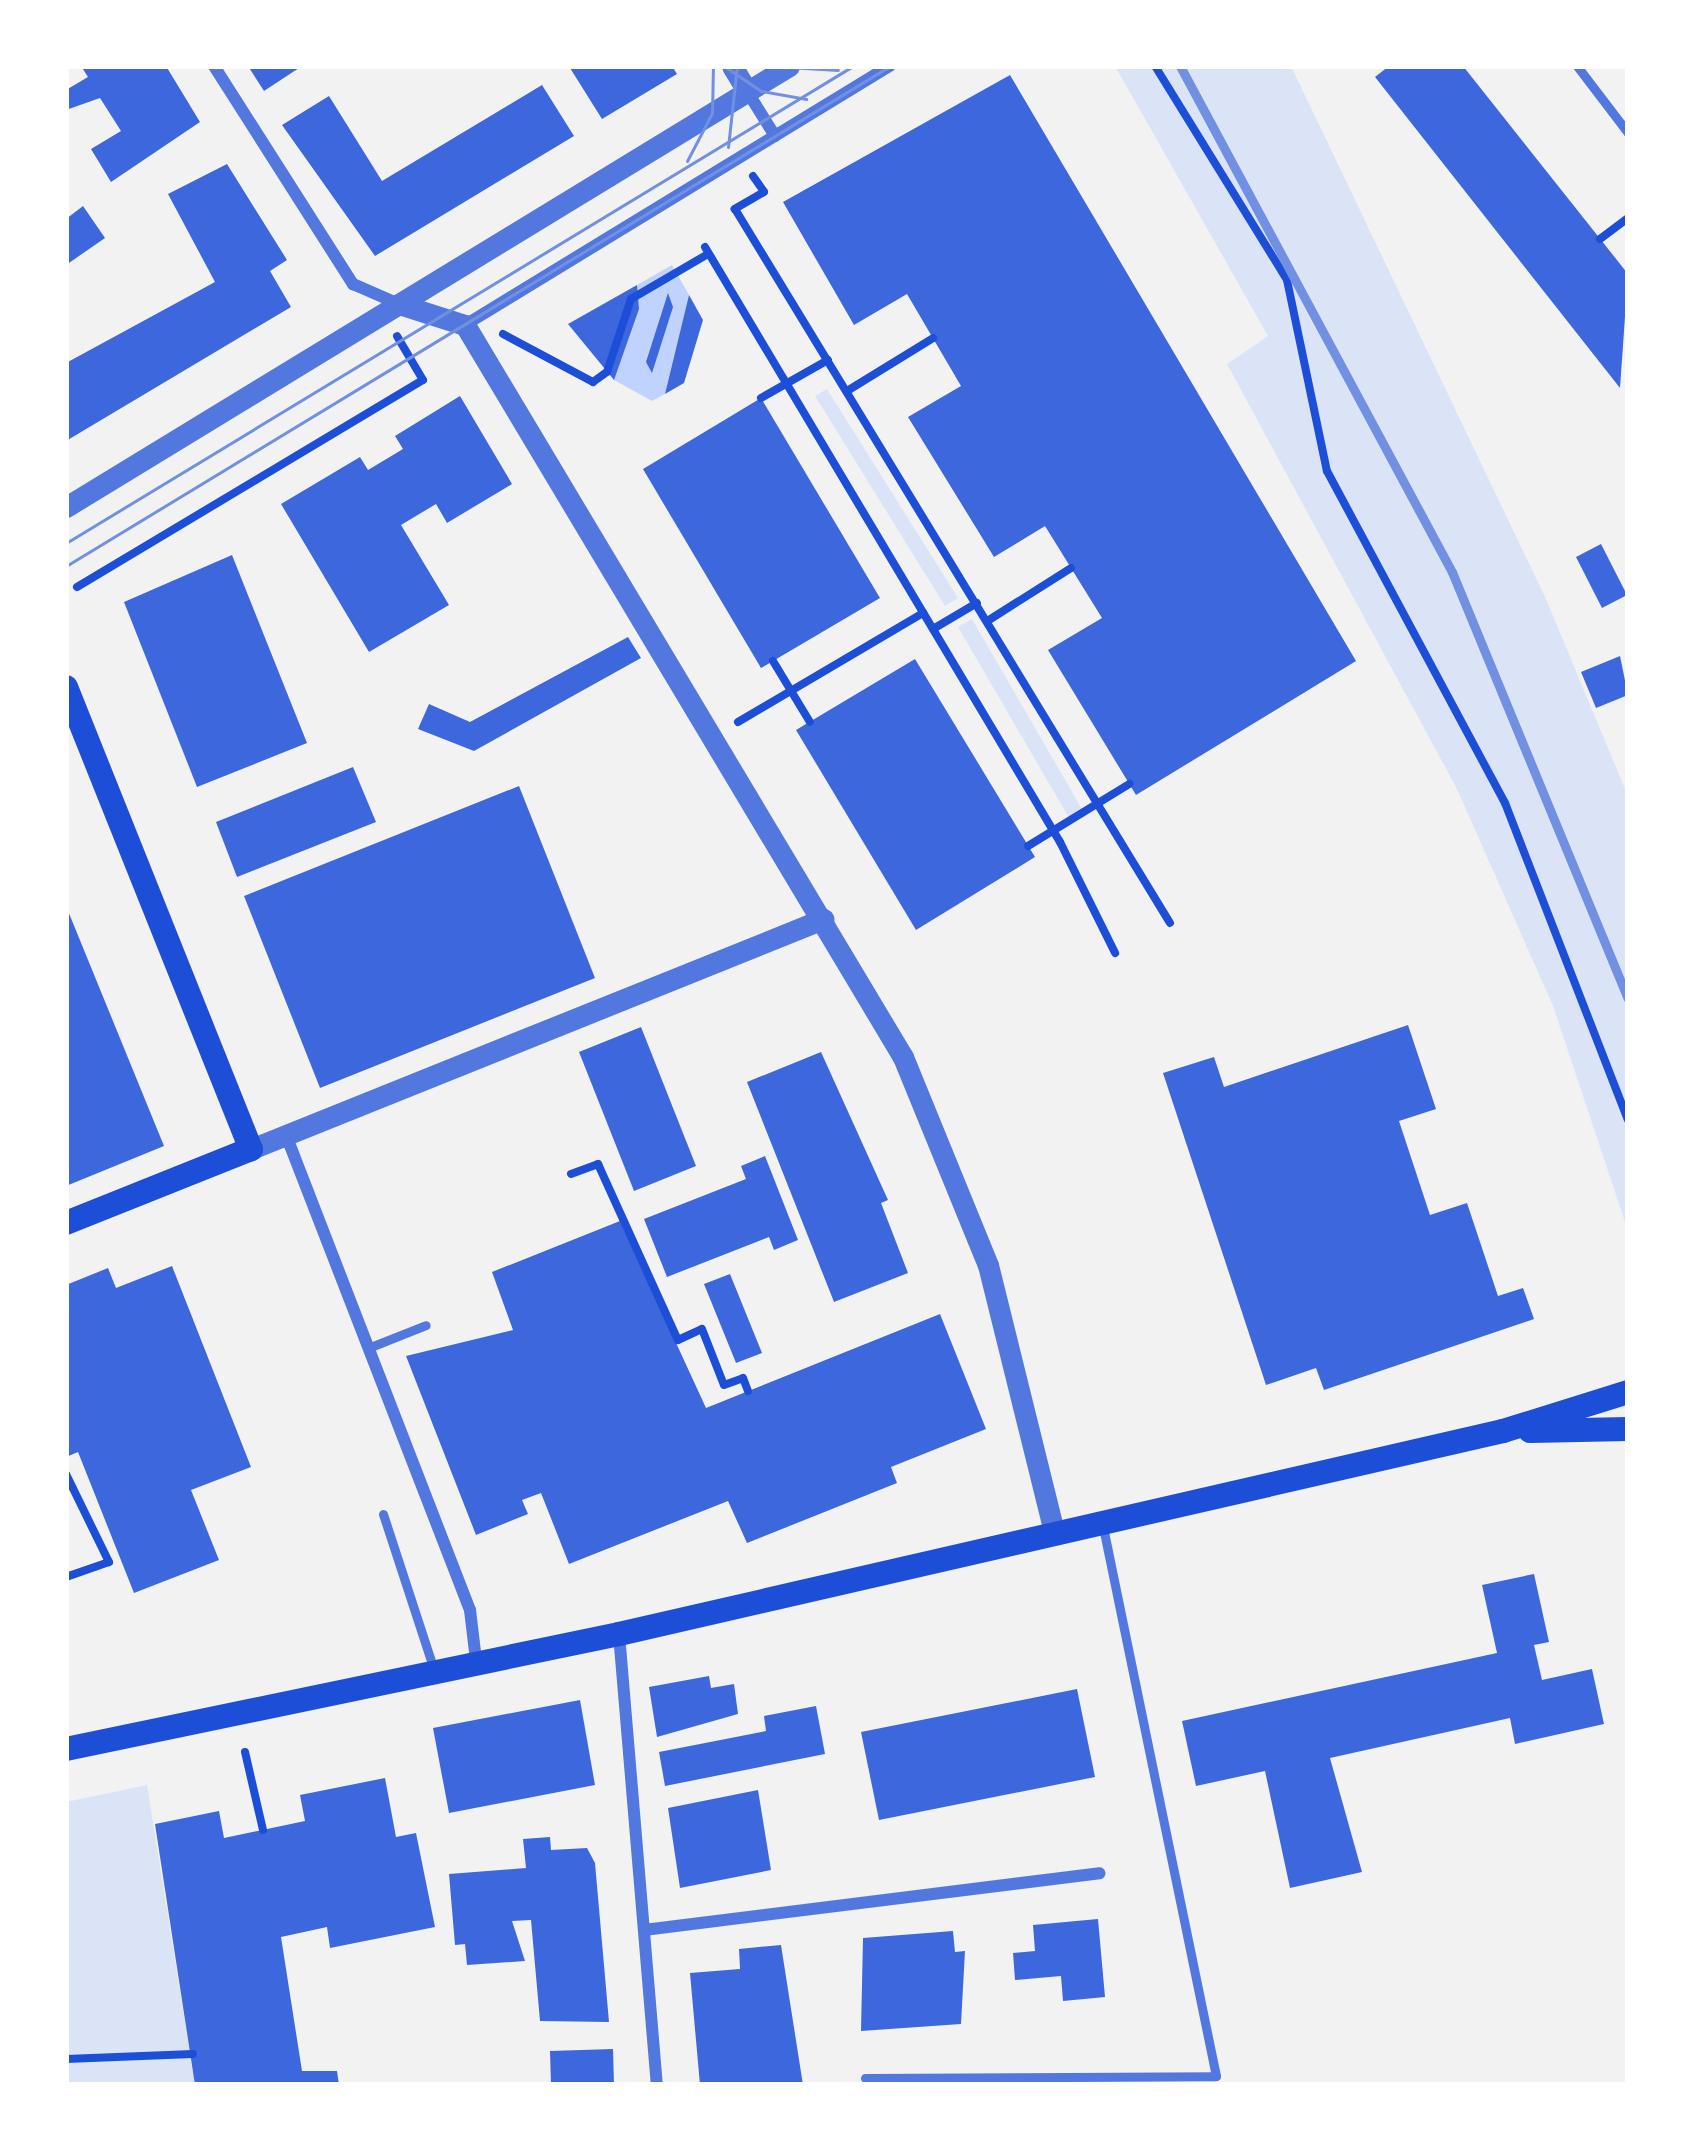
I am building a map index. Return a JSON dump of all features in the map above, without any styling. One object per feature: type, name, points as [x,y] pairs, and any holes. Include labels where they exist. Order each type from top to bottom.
[{"type":"main road","points":[[66,687],[250,1149],[66,1223]]},
{"type":"main road","points":[[66,1749],[476,1660],[619,1634],[1503,1431],[1628,1392]]},
{"type":"main road","points":[[1503,1431],[1628,1429]]},
{"type":"street","points":[[214,66],[352,284],[466,325],[823,919],[960,1182],[1054,1532]]},
{"type":"street","points":[[732,66],[776,136]]},
{"type":"street","points":[[66,508],[789,66]]},
{"type":"street","points":[[466,325],[890,66]]},
{"type":"street","points":[[250,1149],[823,919]]},
{"type":"street","points":[[286,1135],[470,1610],[476,1660]]},
{"type":"street","points":[[619,1634],[657,2085]]},
{"type":"street","points":[[644,1930],[1100,1873]]},
{"type":"lane","points":[[1577,66],[1628,133]]},
{"type":"lane","points":[[368,1348],[426,1324]]},
{"type":"lane","points":[[383,1514],[434,1670]]},
{"type":"lane","points":[[865,2078],[1216,2076],[1102,1522]]},
{"type":"path","points":[[1155,66],[1287,280],[1327,471],[1505,803],[1628,1120]]},
{"type":"path","points":[[752,175],[764,192],[735,209],[1170,923]]},
{"type":"path","points":[[1600,239],[1628,218]]},
{"type":"path","points":[[502,333],[593,382],[607,372],[631,299],[706,250],[933,629],[1114,953]]},
{"type":"path","points":[[77,587],[423,380],[392,328]]},
{"type":"path","points":[[847,391],[932,338]]},
{"type":"path","points":[[761,398],[828,360]]},
{"type":"path","points":[[988,620],[1071,568]]},
{"type":"path","points":[[933,629],[977,603]]},
{"type":"path","points":[[738,722],[923,613]]},
{"type":"path","points":[[773,661],[810,722]]},
{"type":"path","points":[[1028,846],[1129,784]]},
{"type":"path","points":[[571,1174],[598,1164],[678,1340],[702,1329],[724,1385],[743,1378],[748,1391]]},
{"type":"path","points":[[66,1474],[109,1562],[66,1577]]},
{"type":"path","points":[[245,1752],[263,1830]]},
{"type":"path","points":[[66,2059],[193,2054]]},
{"type":"shaded area","points":[[1115,66],[1291,66],[1546,599],[1628,796],[1628,1231],[1553,1006],[1457,789],[1227,364],[1268,336]]},
{"type":"shaded area","points":[[827,389],[958,598],[945,606],[815,396]]},
{"type":"shaded area","points":[[972,619],[1086,816],[1072,823],[958,627]]},
{"type":"shaded area","points":[[147,1785],[195,2085],[66,2085],[66,1802]]},
{"type":"water","points":[[672,265],[689,295],[665,394],[652,401],[614,380],[637,285]]},
{"type":"building","points":[[81,66],[166,66],[200,122],[111,182],[91,149],[121,131],[100,98],[66,110],[66,90],[88,77]]},
{"type":"building","points":[[248,66],[302,66],[264,91]]},
{"type":"building","points":[[672,66],[677,74],[602,119],[570,68]]},
{"type":"building","points":[[1389,66],[1463,66],[1628,274],[1620,388],[1375,77]]},
{"type":"building","points":[[1010,75],[1356,661],[1136,795],[1048,650],[1102,618],[1045,526],[994,557],[908,417],[961,386],[907,294],[854,325],[783,202]]},
{"type":"building","points":[[542,85],[574,136],[375,256],[282,125],[329,96],[382,181]]},
{"type":"building","points":[[227,164],[287,260],[270,271],[291,307],[66,441],[66,363],[215,282],[168,194]]},
{"type":"building","points":[[83,206],[105,238],[66,265],[66,219]]},
{"type":"building","points":[[637,285],[639,309],[614,380],[568,324]]},
{"type":"building","points":[[668,293],[673,307],[652,373],[646,362]]},
{"type":"building","points":[[689,295],[703,320],[684,383],[665,394]]},
{"type":"building","points":[[460,396],[512,484],[447,523],[436,504],[401,525],[449,605],[369,652],[281,504],[360,457],[368,470],[403,449],[395,436]]},
{"type":"building","points":[[761,398],[880,598],[761,668],[643,469]]},
{"type":"building","points":[[1601,544],[1627,595],[1602,608],[1576,557]]},
{"type":"building","points":[[232,555],[307,743],[197,787],[124,602]]},
{"type":"building","points":[[628,637],[641,658],[474,751],[418,729],[429,704],[470,722]]},
{"type":"building","points":[[1620,656],[1628,695],[1596,708],[1581,672]]},
{"type":"building","points":[[915,659],[1035,857],[916,930],[796,730]]},
{"type":"building","points":[[353,767],[376,822],[237,877],[216,822]]},
{"type":"building","points":[[519,786],[595,978],[320,1088],[244,896]]},
{"type":"building","points":[[66,906],[164,1146],[66,1186]]},
{"type":"building","points":[[1408,1025],[1436,1109],[1399,1121],[1430,1215],[1467,1203],[1498,1296],[1523,1288],[1534,1319],[1324,1390],[1316,1368],[1266,1385],[1163,1073],[1214,1057],[1224,1087]]},
{"type":"building","points":[[641,1027],[696,1166],[634,1191],[579,1052]]},
{"type":"building","points":[[821,1052],[888,1200],[881,1203],[908,1273],[834,1302],[747,1082]]},
{"type":"building","points":[[765,1156],[798,1240],[774,1250],[769,1237],[667,1277],[644,1219],[746,1179],[741,1166]]},
{"type":"building","points":[[620,1221],[706,1408],[940,1314],[986,1429],[891,1467],[897,1483],[747,1543],[728,1501],[569,1564],[541,1493],[522,1500],[528,1514],[476,1535],[406,1356],[513,1330],[492,1272]]},
{"type":"building","points":[[172,1266],[251,1467],[191,1490],[219,1560],[134,1593],[78,1452],[66,1457],[66,1285],[108,1268],[116,1288]]},
{"type":"building","points":[[730,1274],[762,1353],[736,1363],[704,1284]]},
{"type":"building","points":[[1534,1574],[1549,1642],[1534,1645],[1542,1680],[1592,1669],[1604,1724],[1515,1744],[1510,1718],[1330,1758],[1362,1872],[1290,1888],[1265,1771],[1196,1786],[1182,1721],[1497,1653],[1482,1585]]},
{"type":"building","points":[[709,1676],[711,1688],[734,1684],[738,1714],[657,1737],[649,1687]]},
{"type":"building","points":[[1077,1689],[1095,1777],[879,1820],[861,1732]]},
{"type":"building","points":[[580,1700],[595,1785],[449,1813],[433,1728]]},
{"type":"building","points":[[816,1706],[825,1754],[665,1786],[659,1752],[766,1731],[764,1716]]},
{"type":"building","points":[[385,1778],[396,1837],[416,1833],[435,1927],[330,1948],[327,1927],[281,1937],[302,2071],[337,2071],[339,2085],[195,2085],[155,1824],[219,1811],[224,1838],[305,1821],[300,1795]]},
{"type":"building","points":[[758,1790],[771,1870],[680,1888],[668,1808]]},
{"type":"building","points":[[550,1837],[551,1850],[587,1848],[595,1863],[609,2022],[540,2021],[531,1920],[512,1921],[525,1961],[467,1965],[465,1944],[455,1945],[449,1874],[526,1868],[523,1839]]},
{"type":"building","points":[[1098,1919],[1105,1997],[1063,2001],[1061,1976],[1015,1980],[1013,1953],[1035,1951],[1033,1925]]},
{"type":"building","points":[[953,1931],[955,1952],[965,1951],[961,2024],[861,2031],[863,1938]]},
{"type":"building","points":[[781,1945],[803,2085],[700,2085],[690,1973],[740,1969],[739,1949]]},
{"type":"building","points":[[613,2049],[614,2085],[551,2085],[550,2051]]},
{"type":"tram line","points":[[687,161],[712,113],[713,66]]},
{"type":"tram line","points":[[724,66],[761,91],[806,99]]},
{"type":"tram line","points":[[728,147],[737,66]]},
{"type":"tram line","points":[[770,66],[838,70]]},
{"type":"tram line","points":[[66,543],[853,66]]},
{"type":"tram line","points":[[66,566],[890,66]]},
{"type":"railway","points":[[1180,66],[1452,572],[1628,998]]}]
